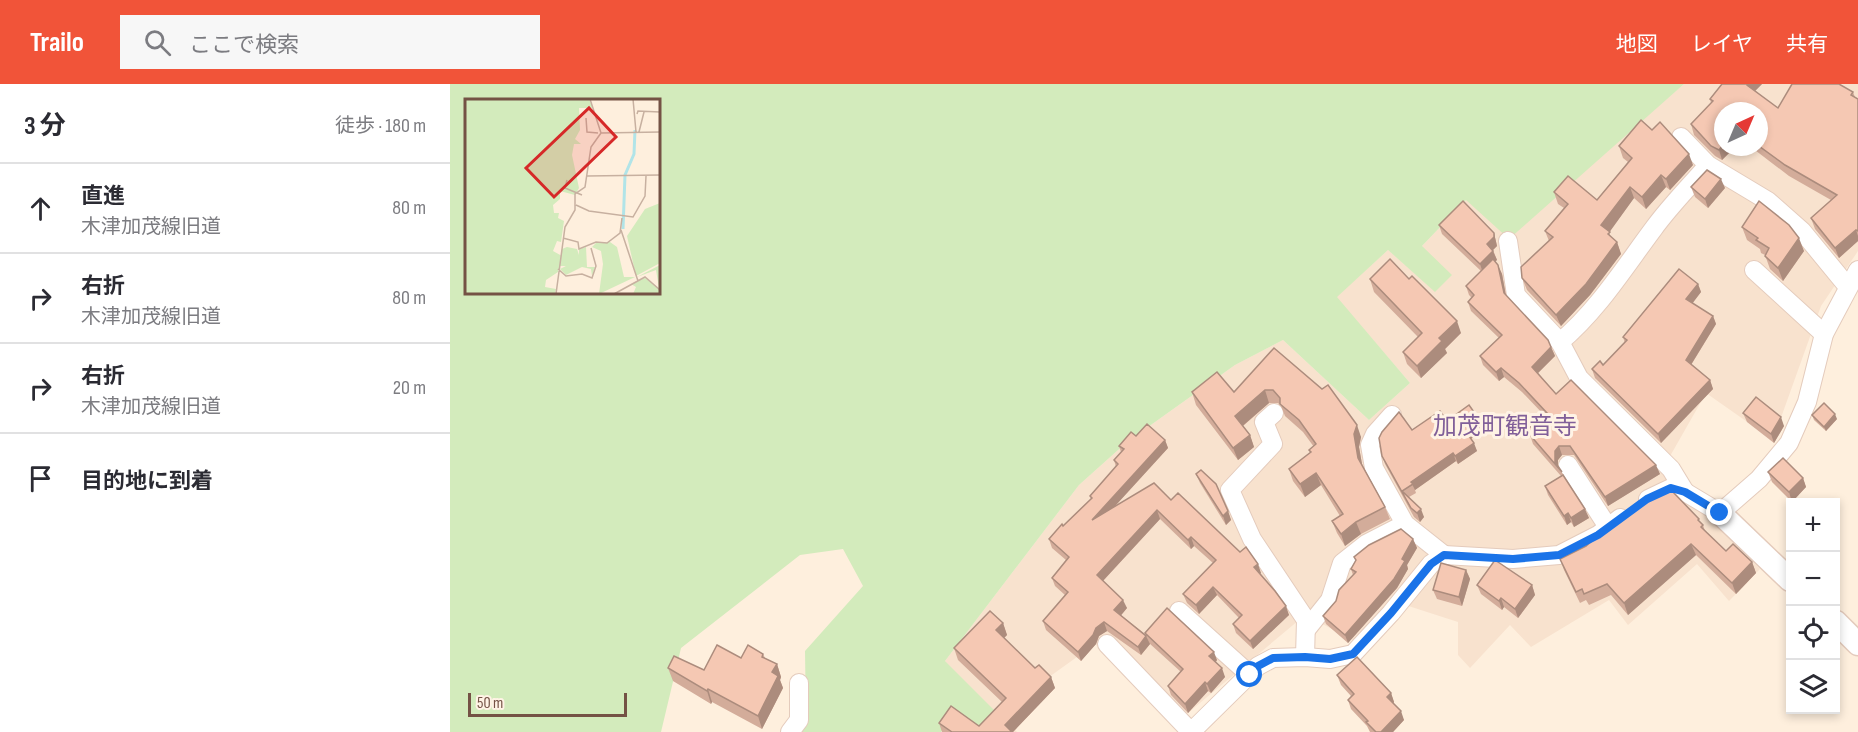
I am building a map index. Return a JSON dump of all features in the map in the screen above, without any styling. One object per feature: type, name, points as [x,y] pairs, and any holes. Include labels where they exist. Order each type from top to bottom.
[{"type":"street","points":[[1680,137],[1708,165],[1768,201],[1802,231],[1848,287]]},
{"type":"street","points":[[1560,342],[1582,324],[1655,227],[1708,165]]},
{"type":"street","points":[[1508,241],[1516,295],[1560,342],[1579,378],[1671,469],[1685,492]]},
{"type":"street","points":[[1754,270],[1824,334]]},
{"type":"street","points":[[1720,513],[1759,479],[1789,443],[1807,402],[1824,334],[1858,270]]},
{"type":"street","points":[[1274,413],[1264,423],[1273,444],[1230,490],[1252,539],[1306,620],[1305,657]]},
{"type":"street","points":[[1392,415],[1375,434],[1370,445],[1374,468],[1405,524],[1444,555],[1513,559],[1559,555],[1598,535],[1647,499],[1671,488],[1685,492],[1720,513],[1786,574]]},
{"type":"street","points":[[1568,465],[1608,527]]},
{"type":"street","points":[[1306,630],[1330,600],[1342,563],[1366,544],[1405,524]]},
{"type":"street","points":[[1107,644],[1191,732],[1258,666],[1273,658],[1330,659],[1353,654],[1391,613],[1431,564],[1444,555]]},
{"type":"street","points":[[1179,611],[1250,675]]},
{"type":"street","points":[[1840,626],[1858,644]]},
{"type":"street","points":[[790,732],[799,720],[799,684]]},
{"type":"shaded area","points":[[1684,84],[1858,84],[1858,251],[1821,306],[1773,440],[1706,393],[1661,472],[1760,569],[1729,601],[1697,564],[1628,625],[1609,600],[1531,647],[1510,625],[1470,668],[1458,655],[1458,622],[1393,601],[1355,641],[1305,615],[1176,723],[1095,644],[999,713],[1017,732],[983,732],[945,661],[1079,485],[1127,442],[1235,365],[1283,340],[1369,420],[1410,383],[1336,297],[1388,250],[1435,291],[1422,246],[1466,200],[1632,128]]},
{"type":"green space","points":[[450,84],[1684,84],[1509,239],[1466,200],[1422,246],[1452,275],[1435,292],[1388,250],[1337,297],[1410,383],[1369,420],[1283,340],[1235,365],[1127,442],[1079,485],[945,661],[998,714],[983,732],[954,714],[941,732],[798,732],[806,721],[805,651],[863,586],[843,549],[800,555],[681,648],[661,732],[450,732]]},
{"type":"building","points":[[1722,84],[1747,84],[1778,108],[1792,84],[1839,84],[1853,92],[1851,95],[1858,99],[1858,231],[1856,230],[1835,248],[1811,218],[1837,195],[1768,153],[1768,102],[1714,102],[1714,148],[1691,124],[1713,101],[1710,99]]},
{"type":"building","points":[[1641,120],[1652,130],[1660,122],[1689,154],[1666,179],[1661,175],[1642,197],[1630,187],[1601,225],[1617,242],[1586,284],[1556,315],[1522,278],[1521,267],[1553,237],[1545,231],[1568,204],[1554,192],[1568,176],[1597,200],[1632,158],[1619,146]]},
{"type":"building","points":[[1707,170],[1721,179],[1705,199],[1691,187]]},
{"type":"building","points":[[1463,201],[1494,233],[1494,237],[1487,244],[1493,251],[1480,264],[1439,225]]},
{"type":"building","points":[[1759,201],[1789,225],[1799,238],[1778,268],[1765,256],[1769,248],[1742,227]]},
{"type":"building","points":[[1390,259],[1409,279],[1412,276],[1457,321],[1439,338],[1442,341],[1417,366],[1403,352],[1422,333],[1370,279]]},
{"type":"building","points":[[1493,259],[1498,265],[1504,293],[1548,340],[1551,347],[1532,367],[1556,394],[1571,380],[1656,465],[1605,497],[1570,446],[1559,446],[1555,451],[1555,462],[1562,472],[1530,435],[1528,429],[1547,413],[1519,383],[1501,368],[1496,372],[1480,356],[1502,335],[1468,302],[1474,295],[1466,286]]},
{"type":"building","points":[[1679,269],[1698,284],[1686,299],[1713,316],[1686,360],[1710,380],[1658,434],[1592,369],[1600,361],[1603,365],[1627,340],[1623,337]]},
{"type":"building","points":[[1274,348],[1322,389],[1328,385],[1357,425],[1354,434],[1358,458],[1385,507],[1356,522],[1341,534],[1332,521],[1343,514],[1316,473],[1300,484],[1289,469],[1311,452],[1309,450],[1316,444],[1299,420],[1280,404],[1280,398],[1273,390],[1265,390],[1235,416],[1250,435],[1233,448],[1192,392],[1217,372],[1234,392]]},
{"type":"building","points":[[1756,397],[1781,417],[1771,434],[1743,413]]},
{"type":"building","points":[[1824,403],[1835,414],[1824,427],[1812,415]]},
{"type":"building","points":[[1469,405],[1481,422],[1466,432],[1474,443],[1455,456],[1453,453],[1411,482],[1413,484],[1402,491],[1421,509],[1417,513],[1411,508],[1382,456],[1379,438],[1399,412],[1412,430],[1440,411],[1447,421]]},
{"type":"building","points":[[1147,424],[1165,440],[1092,520],[1154,483],[1171,500],[1178,493],[1240,552],[1246,547],[1258,564],[1254,567],[1286,606],[1250,641],[1233,624],[1242,615],[1213,587],[1196,605],[1183,594],[1216,560],[1191,537],[1188,540],[1157,510],[1097,575],[1123,600],[1114,610],[1146,636],[1138,647],[1104,622],[1096,628],[1078,652],[1043,621],[1068,592],[1052,578],[1069,557],[1049,539],[1062,524],[1063,526],[1092,498],[1090,496],[1118,464],[1114,460],[1124,449],[1119,446],[1131,432],[1136,436]]},
{"type":"building","points":[[1783,458],[1803,478],[1789,492],[1768,472]]},
{"type":"building","points":[[1201,470],[1216,484],[1228,511],[1223,516],[1196,474]]},
{"type":"building","points":[[1563,475],[1585,509],[1571,518],[1568,513],[1564,516],[1545,486]]},
{"type":"building","points":[[1668,489],[1699,519],[1703,525],[1701,527],[1726,551],[1733,544],[1752,562],[1732,583],[1691,544],[1624,603],[1607,584],[1584,594],[1582,589],[1576,592],[1560,559],[1586,546],[1649,498]]},
{"type":"building","points":[[1401,529],[1413,539],[1402,559],[1405,561],[1394,579],[1345,635],[1323,616],[1336,601],[1339,590],[1356,572],[1351,569],[1356,560],[1354,557],[1369,545]]},
{"type":"building","points":[[1495,560],[1532,585],[1515,609],[1501,598],[1499,601],[1477,585]]},
{"type":"building","points":[[1441,563],[1466,570],[1459,597],[1433,590]]},
{"type":"building","points":[[1167,608],[1214,652],[1209,656],[1222,668],[1207,684],[1205,682],[1185,704],[1168,686],[1183,669],[1145,633]]},
{"type":"building","points":[[990,611],[1003,623],[996,630],[1035,668],[1039,665],[1051,677],[1005,725],[1012,732],[952,732],[939,723],[951,706],[979,726],[1006,698],[954,648]]},
{"type":"building","points":[[717,645],[741,658],[748,645],[763,654],[762,657],[777,664],[772,672],[778,676],[758,716],[708,689],[707,691],[668,668],[674,656],[704,670]]},
{"type":"building","points":[[1357,657],[1391,693],[1387,697],[1401,711],[1381,732],[1376,732],[1348,700],[1354,694],[1337,675]]},
{"type":"district","name":"加茂町観音寺","points":[[1505,426]]},
{"type":"route","points":[[1250,675],[1258,666],[1273,658],[1330,659],[1353,654],[1418,582],[1431,564],[1444,555],[1513,559],[1559,555],[1598,535],[1647,499],[1671,488],[1685,492],[1720,513]]}]
